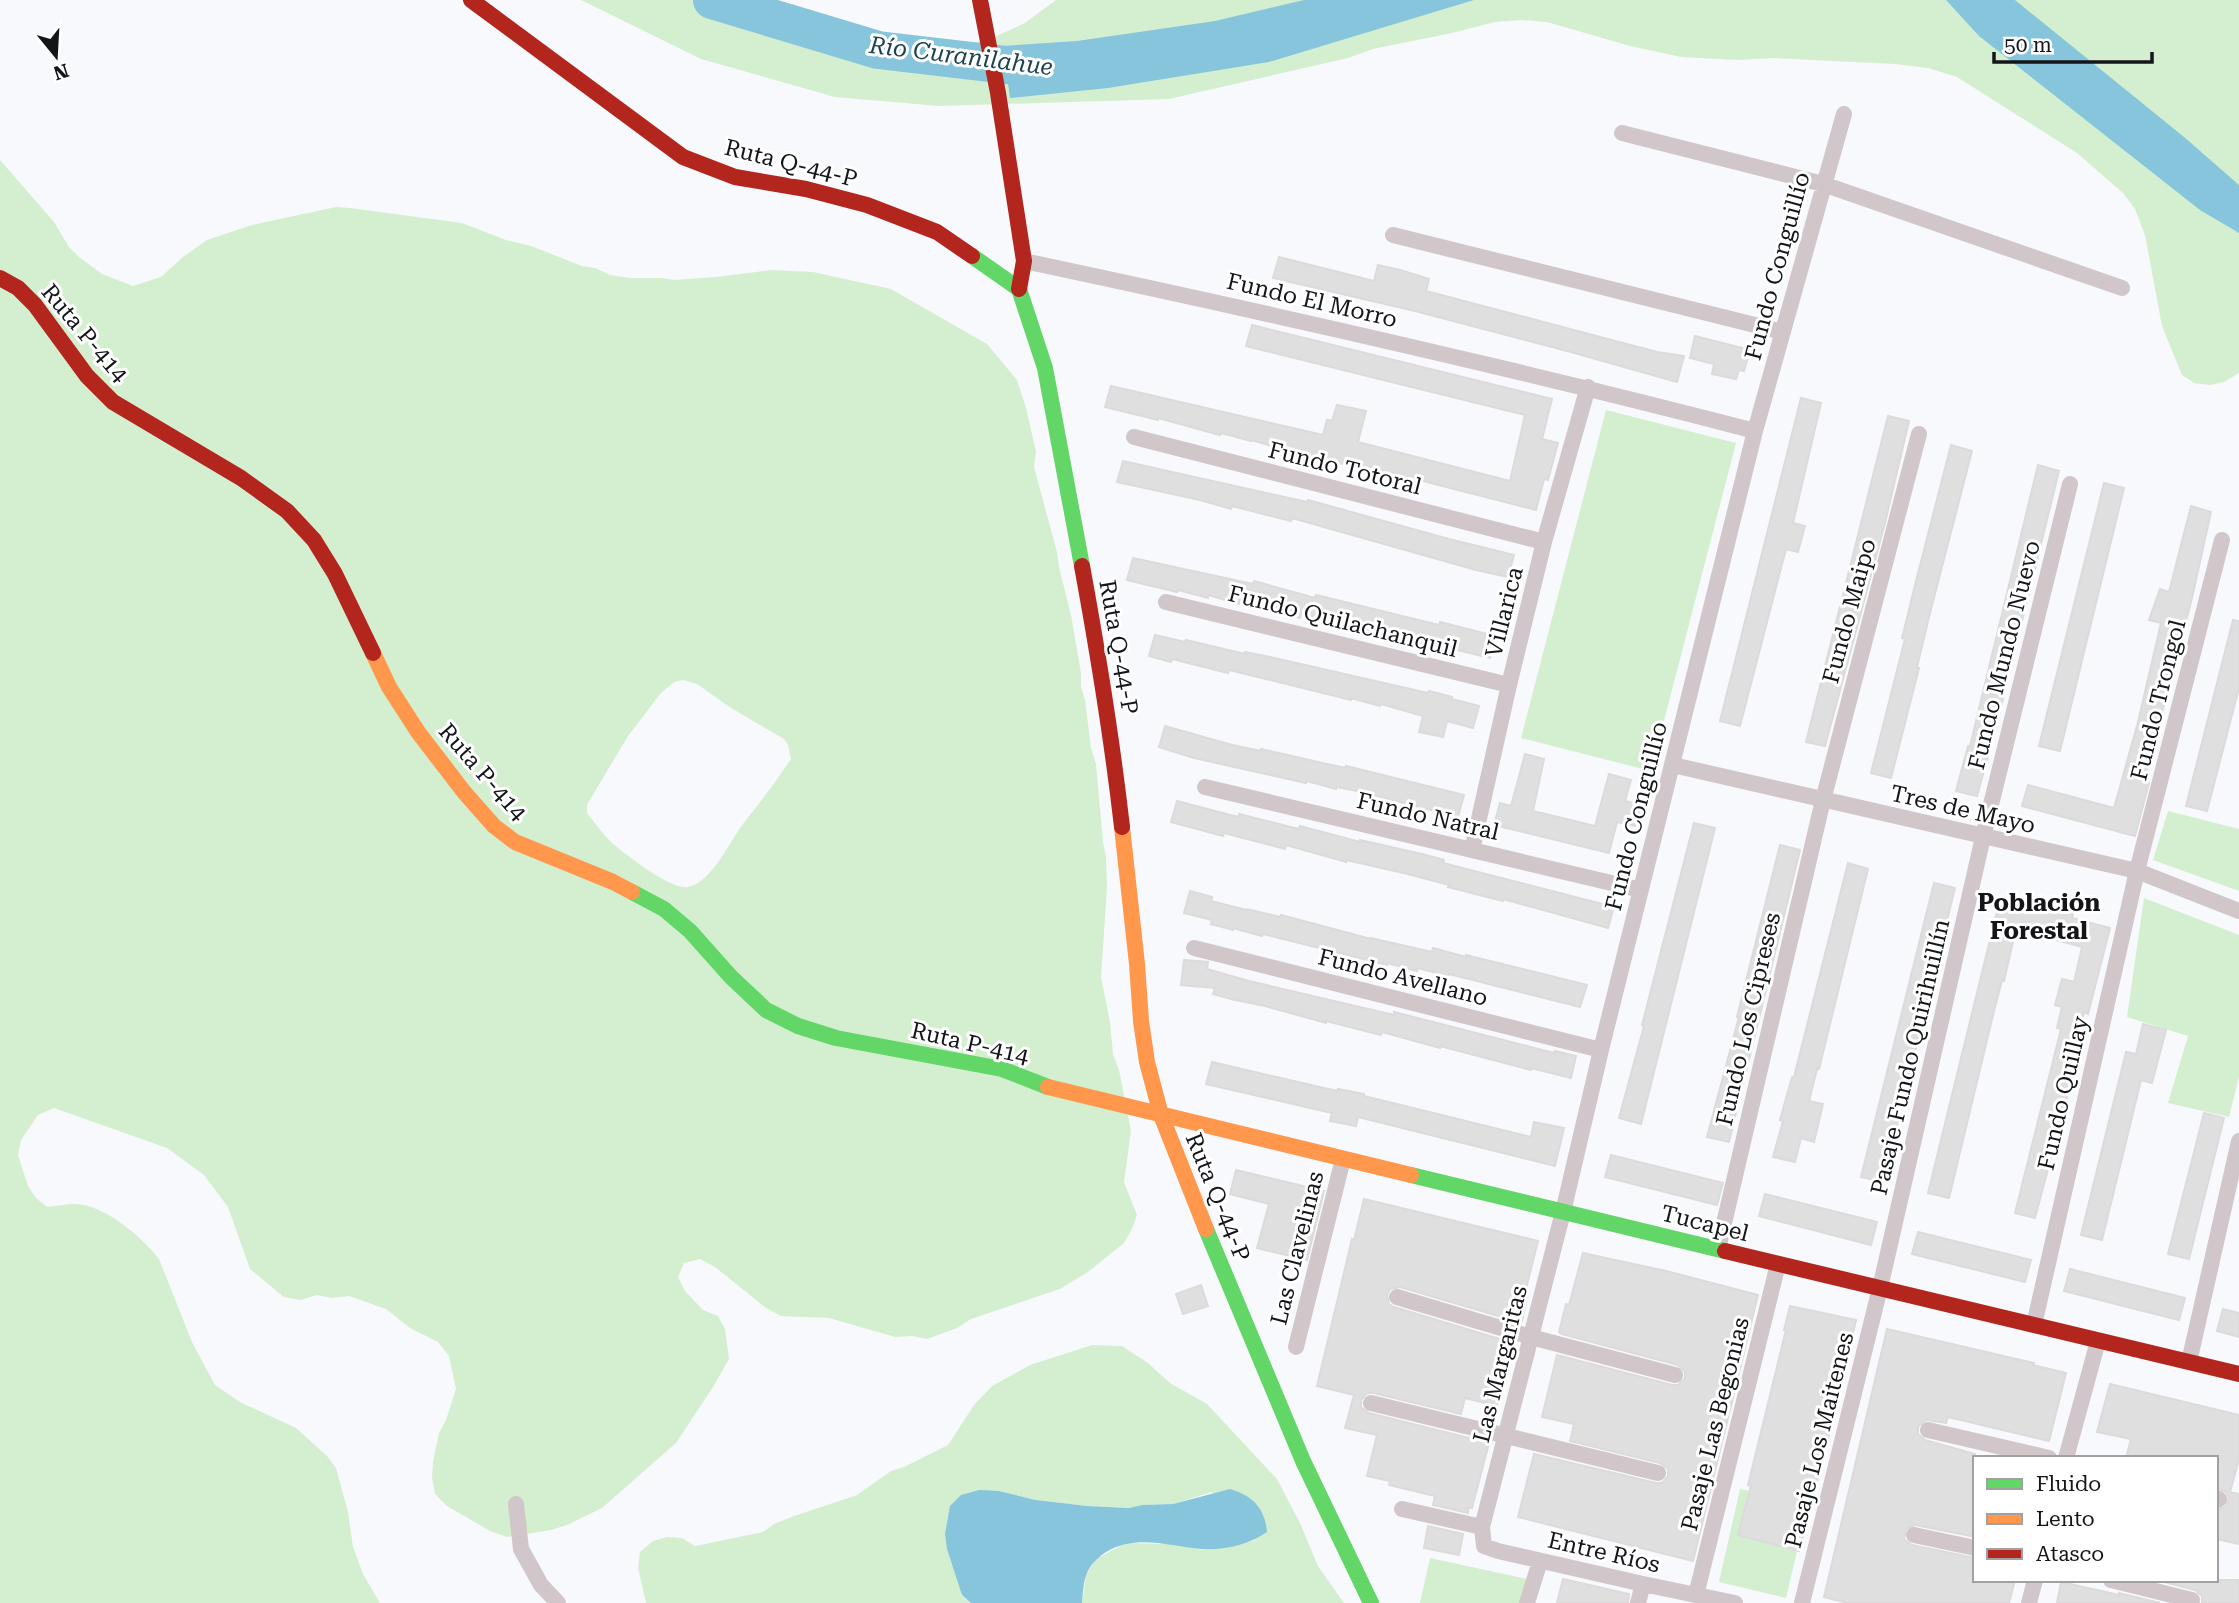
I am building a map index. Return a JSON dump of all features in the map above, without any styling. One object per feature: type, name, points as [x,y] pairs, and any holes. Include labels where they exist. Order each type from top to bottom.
[{"type":"street","name":"Ruta Q-44-P","points":[[471,0],[683,156],[735,177],[806,189],[867,205],[937,232],[1019,289],[1045,368],[1099,658],[1125,851],[1141,1021],[1147,1062],[1161,1115],[1207,1233],[1303,1461],[1371,1603]]},
{"type":"street","points":[[980,0],[999,93],[1024,261],[1019,289]]},
{"type":"street","name":"Fundo Conguillío","points":[[1563,1212],[1755,431],[1844,114]]},
{"type":"street","points":[[1622,133],[1823,184],[2122,288]]},
{"type":"street","points":[[1393,235],[1783,332]]},
{"type":"street","name":"Fundo El Morro","points":[[1024,261],[1225,303],[1588,387]]},
{"type":"street","name":"Ruta P-414","points":[[0,278],[18,288],[35,305],[87,376],[113,401],[241,478],[287,511],[314,540],[335,574],[388,687],[464,792],[494,826],[515,842],[613,882],[664,909],[690,931],[731,977],[766,1010],[798,1026],[836,1038],[1002,1069],[1055,1090],[1161,1115]]},
{"type":"street","points":[[1588,387],[1755,431]]},
{"type":"street","name":"Villarica","points":[[1472,850],[1544,542],[1588,387]]},
{"type":"street","name":"Fundo Maipo","points":[[1823,800],[1919,434]]},
{"type":"street","name":"Fundo Totoral","points":[[1134,437],[1544,542]]},
{"type":"street","name":"Fundo Mundo Nuevo","points":[[1983,837],[2070,484]]},
{"type":"street","name":"Fundo Trongol","points":[[2137,871],[2222,540]]},
{"type":"street","name":"Fundo Quilachanquil","points":[[1166,602],[1509,685]]},
{"type":"street","name":"Tres de Mayo","points":[[1673,765],[2137,871],[2239,911]]},
{"type":"street","name":"Fundo Natral","points":[[1205,788],[1641,890]]},
{"type":"street","name":"Fundo Los Cipreses","points":[[1718,1249],[1823,800]]},
{"type":"street","name":"Pasaje Fundo Quirihuillín","points":[[1880,1288],[1983,837]]},
{"type":"street","name":"Fundo Quillay","points":[[2034,1325],[2137,871]]},
{"type":"street","name":"Fundo Avellano","points":[[1194,948],[1601,1050]]},
{"type":"street","name":"Tucapel","points":[[1161,1115],[2239,1374]]},
{"type":"street","points":[[2189,1362],[2239,1141]]},
{"type":"street","name":"Las Clavelinas","points":[[1296,1347],[1343,1159]]},
{"type":"street","name":"Las Margaritas","points":[[1482,1527],[1563,1212]]},
{"type":"street","name":"Pasaje Las Begonias","points":[[1696,1595],[1778,1264]]},
{"type":"street","name":"Pasaje Los Maitenes","points":[[1802,1603],[1880,1288]]},
{"type":"street","points":[[1397,1297],[1531,1337],[1675,1375]]},
{"type":"street","points":[[2067,1456],[2098,1340]]},
{"type":"street","points":[[1371,1403],[1658,1473]]},
{"type":"street","points":[[1928,1430],[2040,1456]]},
{"type":"street","points":[[516,1503],[521,1549],[541,1586],[558,1603]]},
{"type":"street","points":[[1402,1509],[1482,1527]]},
{"type":"street","name":"Entre Ríos","points":[[1482,1527],[1483,1546],[1735,1603]]},
{"type":"street","points":[[1914,1535],[1973,1548]]},
{"type":"street","points":[[1527,1603],[1540,1561]]},
{"type":"street","points":[[2029,1603],[2034,1582]]},
{"type":"street","points":[[2118,1582],[2192,1600]]},
{"type":"street","points":[[1638,1603],[1643,1584]]},
{"type":"green space","points":[[581,0],[738,0],[836,28],[932,48],[954,47],[990,39],[1025,23],[1056,0],[2239,0],[2239,373],[2224,382],[2210,385],[2194,383],[2182,375],[2162,326],[2145,235],[2135,209],[2123,193],[2077,153],[1957,77],[1928,68],[1774,58],[1737,60],[1681,57],[1630,46],[1547,22],[1521,20],[1495,22],[1373,49],[1348,58],[1169,99],[939,106],[835,97],[701,59]]},
{"type":"green space","points":[[0,160],[54,222],[69,247],[79,257],[102,274],[133,286],[161,277],[207,240],[252,225],[336,207],[462,223],[582,266],[630,278],[674,280],[772,270],[813,272],[891,289],[987,344],[1017,380],[1026,408],[1036,452],[1034,467],[1071,615],[1091,748],[1096,764],[1107,888],[1101,977],[1113,1054],[1119,1070],[1131,1131],[1124,1182],[1137,1215],[1124,1243],[1088,1272],[1060,1289],[971,1319],[957,1328],[927,1339],[895,1337],[829,1318],[781,1316],[766,1308],[715,1267],[700,1259],[684,1263],[678,1277],[685,1291],[703,1310],[718,1316],[725,1329],[729,1359],[713,1387],[676,1443],[602,1508],[551,1530],[507,1537],[490,1531],[447,1506],[435,1494],[433,1462],[439,1433],[456,1389],[449,1356],[438,1342],[410,1328],[386,1309],[349,1296],[332,1298],[317,1295],[300,1300],[284,1297],[250,1269],[228,1207],[204,1175],[167,1148],[54,1108],[38,1115],[21,1140],[18,1155],[28,1186],[36,1198],[47,1207],[75,1204],[98,1210],[122,1224],[143,1242],[159,1259],[192,1342],[215,1385],[240,1402],[296,1428],[327,1456],[336,1468],[348,1512],[353,1547],[363,1574],[380,1603],[0,1603]],"holes":[[[683,680],[697,684],[731,708],[784,739],[791,759],[706,877],[688,887],[681,887],[649,871],[611,842],[587,813],[587,805],[628,736],[661,693],[674,682]]]},
{"type":"green space","points":[[1606,410],[1736,443],[1651,771],[1521,738]]},
{"type":"green space","points":[[2168,811],[2239,829],[2239,891],[2153,860]]},
{"type":"green space","points":[[2144,898],[2239,935],[2239,1077],[2229,1117],[2168,1103],[2188,1036],[2127,1017]]},
{"type":"green space","points":[[1092,1345],[1122,1346],[1148,1363],[1170,1383],[1207,1404],[1277,1479],[1318,1566],[1344,1603],[1082,1603],[1086,1575],[1096,1559],[1126,1543],[1172,1544],[1202,1550],[1255,1540],[1212,1492],[1173,1504],[1129,1508],[1036,1500],[999,1491],[961,1595],[971,1603],[646,1603],[638,1568],[640,1552],[653,1541],[667,1537],[682,1538],[695,1546],[763,1532],[794,1516],[857,1495],[891,1471],[948,1445],[974,1405],[992,1386],[1030,1365]]},
{"type":"green space","points":[[1740,1489],[1808,1504],[1786,1598],[1719,1582]]},
{"type":"green space","points":[[1430,1558],[1536,1581],[1531,1603],[1420,1603]]},
{"type":"water","points":[[1304,0],[1474,0],[1269,62],[1108,88],[1010,98],[1003,46],[1077,41],[1215,21]]},
{"type":"water","points":[[1946,0],[2015,0],[2239,185],[2239,233],[2200,210],[1979,36]]},
{"type":"water","points":[[1230,1489],[1245,1495],[1256,1504],[1264,1516],[1267,1532],[1244,1543],[1218,1549],[1141,1542],[1117,1547],[1103,1554],[1089,1569],[1084,1582],[1082,1603],[971,1603],[962,1595],[947,1549],[945,1534],[950,1506],[961,1495],[979,1490],[999,1491],[1036,1500],[1129,1508],[1173,1504]]},
{"type":"building","points":[[1279,257],[1374,281],[1378,265],[1400,270],[1429,279],[1426,291],[1657,352],[1684,356],[1677,382],[1415,311],[1273,278]]},
{"type":"building","points":[[1252,325],[1552,399],[1542,439],[1558,443],[1536,510],[1345,461],[1344,464],[1318,459],[1251,440],[1105,407],[1111,386],[1323,435],[1327,420],[1332,421],[1337,405],[1366,411],[1358,442],[1510,481],[1525,415],[1246,346]]},
{"type":"building","points":[[1695,336],[1750,350],[1744,371],[1739,370],[1736,379],[1712,374],[1714,364],[1690,358]]},
{"type":"building","points":[[1801,398],[1821,403],[1793,523],[1805,526],[1798,552],[1786,549],[1740,726],[1720,721]]},
{"type":"building","points":[[1888,416],[1909,421],[1885,523],[1825,746],[1806,742]]},
{"type":"building","points":[[1951,445],[1972,451],[1891,778],[1871,773]]},
{"type":"building","points":[[1123,461],[1307,502],[1308,500],[1514,555],[1508,577],[1476,570],[1292,518],[1291,521],[1232,506],[1231,509],[1117,482]]},
{"type":"building","points":[[2038,465],[2059,471],[1977,796],[1956,791],[1970,746]]},
{"type":"building","points":[[2104,483],[2124,488],[2060,751],[2039,746]]},
{"type":"building","points":[[2191,506],[2211,512],[2192,598],[2144,782],[2149,783],[2135,836],[2022,806],[2028,785],[2114,808],[2161,623],[2149,620],[2160,589],[2169,592]]},
{"type":"building","points":[[1133,558],[1253,584],[1254,581],[1315,598],[1316,595],[1495,636],[1490,658],[1425,642],[1424,645],[1301,614],[1300,618],[1240,601],[1239,604],[1208,595],[1208,598],[1127,580]]},
{"type":"building","points":[[2233,620],[2239,621],[2239,688],[2207,811],[2186,806]]},
{"type":"building","points":[[1155,635],[1270,657],[1428,693],[1429,691],[1479,706],[1473,728],[1447,721],[1443,737],[1419,732],[1423,716],[1381,704],[1380,706],[1351,700],[1229,670],[1228,673],[1149,656]]},
{"type":"building","points":[[1165,726],[1232,745],[1345,768],[1346,766],[1464,795],[1458,817],[1362,792],[1337,787],[1336,789],[1307,781],[1306,783],[1194,758],[1159,747]]},
{"type":"building","points":[[1525,754],[1544,759],[1533,811],[1595,826],[1609,774],[1631,780],[1625,801],[1641,805],[1635,826],[1617,822],[1609,853],[1494,825],[1500,803],[1511,806]]},
{"type":"building","points":[[1177,801],[1238,817],[1239,814],[1299,829],[1300,826],[1360,842],[1422,854],[1444,860],[1443,863],[1614,907],[1608,928],[1448,887],[1449,885],[1408,874],[1346,862],[1286,845],[1285,849],[1224,833],[1223,836],[1171,822]]},
{"type":"building","points":[[1694,823],[1715,828],[1641,1124],[1619,1118]]},
{"type":"building","points":[[1780,845],[1800,850],[1729,1142],[1707,1137]]},
{"type":"building","points":[[1848,863],[1868,869],[1809,1101],[1823,1104],[1814,1142],[1801,1138],[1795,1162],[1773,1157],[1783,1121],[1780,1120],[1794,1077]]},
{"type":"building","points":[[1934,883],[1955,888],[1883,1182],[1861,1177]]},
{"type":"building","points":[[1190,891],[1212,897],[1211,901],[1246,910],[1280,917],[1281,915],[1432,952],[1433,948],[1466,955],[1587,985],[1580,1007],[1449,974],[1448,976],[1418,968],[1417,971],[1387,965],[1263,934],[1262,936],[1233,930],[1211,924],[1212,920],[1184,913]]},
{"type":"building","points":[[2026,895],[2059,904],[2060,901],[2075,905],[2072,918],[2110,928],[2088,1014],[2084,1012],[2068,1093],[2035,1218],[2015,1213],[2061,1029],[2057,1028],[2062,1007],[2055,1005],[2062,979],[2074,982],[2082,947],[2016,929],[1949,1198],[1928,1193],[2000,899],[2023,905]]},
{"type":"building","points":[[1184,960],[1208,962],[1207,969],[1249,981],[1394,1015],[1394,1012],[1554,1053],[1555,1051],[1576,1056],[1571,1078],[1235,1000],[1213,994],[1215,988],[1181,985]]},
{"type":"building","points":[[2143,1024],[2166,1030],[2152,1083],[2141,1080],[2102,1240],[2081,1235],[2126,1052],[2136,1054]]},
{"type":"building","points":[[1212,1062],[1337,1091],[1364,1094],[1531,1137],[1534,1122],[1564,1128],[1555,1166],[1358,1117],[1356,1126],[1330,1121],[1332,1113],[1206,1084]]},
{"type":"building","points":[[2204,1113],[2224,1118],[2189,1259],[2168,1254]]},
{"type":"building","points":[[1611,1155],[1723,1183],[1717,1205],[1605,1177]]},
{"type":"building","points":[[1236,1170],[1324,1191],[1307,1260],[1257,1248],[1269,1204],[1230,1194]]},
{"type":"building","points":[[1765,1194],[1877,1222],[1871,1245],[1759,1216]]},
{"type":"building","points":[[1364,1199],[1538,1241],[1525,1293],[1528,1293],[1522,1321],[1400,1287],[1390,1289],[1387,1295],[1389,1304],[1394,1307],[1513,1343],[1497,1406],[1465,1398],[1461,1414],[1373,1393],[1367,1393],[1361,1400],[1361,1407],[1369,1413],[1489,1443],[1472,1508],[1469,1507],[1468,1513],[1433,1505],[1435,1496],[1389,1485],[1390,1481],[1367,1476],[1377,1435],[1345,1428],[1354,1395],[1317,1386]]},
{"type":"building","points":[[1918,1232],[2031,1260],[2025,1282],[1912,1254]]},
{"type":"building","points":[[1583,1253],[1758,1295],[1693,1561],[1518,1517],[1534,1454],[1656,1483],[1662,1483],[1668,1476],[1668,1469],[1660,1463],[1570,1441],[1574,1424],[1542,1417],[1557,1355],[1672,1385],[1678,1385],[1685,1378],[1685,1372],[1678,1365],[1559,1332]]},
{"type":"building","points":[[2070,1269],[2185,1298],[2179,1320],[2064,1291]]},
{"type":"building","points":[[1201,1285],[1208,1306],[1183,1314],[1176,1294]]},
{"type":"building","points":[[1790,1306],[1856,1320],[1799,1551],[1738,1535]]},
{"type":"building","points":[[2223,1309],[2239,1313],[2239,1337],[2217,1331]]},
{"type":"building","points":[[1887,1329],[2066,1373],[2049,1441],[1948,1417],[1946,1423],[1926,1420],[1918,1427],[1918,1434],[1925,1440],[1975,1454],[1973,1529],[1971,1536],[1915,1525],[1906,1529],[1904,1539],[1912,1545],[1973,1558],[1973,1582],[2014,1582],[2009,1603],[1847,1603],[1824,1597]]},
{"type":"building","points":[[2110,1384],[2239,1415],[2239,1459],[2230,1492],[2239,1494],[2239,1544],[2218,1539],[2218,1509],[2225,1507],[2229,1498],[2226,1492],[2218,1489],[2218,1456],[2127,1456],[2131,1439],[2097,1432]]},
{"type":"building","points":[[1428,1526],[1463,1534],[1459,1555],[1424,1548]]},
{"type":"building","points":[[1563,1579],[1629,1594],[1628,1603],[1557,1603]]},
{"type":"building","points":[[2239,1580],[2239,1603],[2202,1603],[2202,1596],[2195,1590],[2164,1582]]},
{"type":"building","points":[[2061,1582],[2119,1593],[2160,1603],[2057,1603]]},
{"type":"waterway","name":"Río Curanilahue","points":[[712,0],[878,50],[1058,69]]},
{"type":"traffic: fast","points":[[972,256],[1019,289],[1045,368],[1082,566]]},
{"type":"traffic: fast","points":[[632,892],[664,909],[690,931],[731,977],[766,1010],[798,1026],[836,1038],[1002,1069],[1048,1087]]},
{"type":"traffic: fast","points":[[1411,1175],[1725,1251]]},
{"type":"traffic: fast","points":[[1206,1229],[1303,1461],[1371,1603]]},
{"type":"traffic: slow","points":[[373,653],[389,687],[418,732],[494,826],[515,842],[632,892]]},
{"type":"traffic: slow","points":[[1122,827],[1147,1062],[1161,1115],[1206,1229]]},
{"type":"traffic: slow","points":[[1048,1087],[1411,1175]]},
{"type":"traffic: jam","points":[[471,0],[683,157],[735,177],[806,189],[867,205],[937,232],[972,256]]},
{"type":"traffic: jam","points":[[980,0],[998,93],[1024,261],[1019,289]]},
{"type":"traffic: jam","points":[[0,278],[18,288],[35,305],[87,376],[113,402],[241,478],[287,511],[314,540],[335,574],[373,653]]},
{"type":"traffic: jam","points":[[1082,566],[1122,827]]},
{"type":"traffic: jam","points":[[1725,1251],[2239,1374]]},
{"type":"district","name":"Población Forestal","points":[[2039,917]]}]
